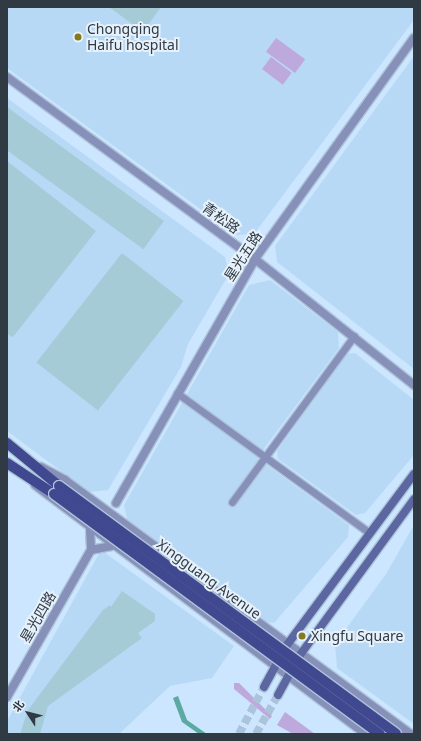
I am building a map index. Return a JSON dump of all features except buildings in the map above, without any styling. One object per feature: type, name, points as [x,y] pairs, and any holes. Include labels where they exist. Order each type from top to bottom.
[{"type":"main road","name":"Xingguang Avenue","points":[[7,443],[37,465],[56,490],[380,734]]},
{"type":"main road","name":"Xingguang Avenue","points":[[7,463],[24,475],[56,490],[396,734]]},
{"type":"main road","points":[[264,687],[287,646],[414,474]]},
{"type":"main road","points":[[278,695],[300,655],[414,499]]},
{"type":"street","name":"星光五路","points":[[116,503],[176,393],[255,259],[414,38]]},
{"type":"street","name":"青松路","points":[[7,78],[255,259],[414,385]]},
{"type":"street","points":[[232,502],[354,336]]},
{"type":"street","points":[[176,393],[370,533]]},
{"type":"street","points":[[37,465],[98,505],[287,646],[411,734]]},
{"type":"street","points":[[24,475],[112,546],[366,734]]},
{"type":"street","points":[[98,505],[116,503],[120,522]]},
{"type":"street","points":[[90,529],[91,550],[112,546]]},
{"type":"street","name":"星光四路","points":[[7,697],[91,550]]},
{"type":"shaded area","points":[[7,7],[414,7],[414,20],[254,234],[236,235],[7,68]]},
{"type":"shaded area","points":[[276,38],[305,59],[295,73],[266,52]]},
{"type":"shaded area","points":[[414,56],[414,369],[277,262],[275,246]]},
{"type":"shaded area","points":[[271,57],[292,73],[283,85],[262,69]]},
{"type":"shaded area","points":[[7,98],[225,257],[229,274],[188,344],[181,367],[108,490],[89,492],[7,431]]},
{"type":"shaded area","points":[[270,280],[338,332],[339,348],[257,458],[349,525],[348,537],[274,623],[267,622],[127,519],[124,505],[249,285]]},
{"type":"shaded area","points":[[355,353],[414,400],[414,455],[365,513],[356,515],[278,459],[277,451],[347,354]]},
{"type":"shaded area","points":[[414,525],[414,724],[337,668],[335,644],[386,574]]},
{"type":"shaded area","points":[[101,550],[234,646],[212,678],[170,686],[119,734],[7,734],[7,721]]},
{"type":"shaded area","points":[[234,683],[239,683],[272,716],[270,719],[234,689]]},
{"type":"shaded area","points":[[178,696],[187,720],[207,734],[199,734],[182,722],[173,698]]},
{"type":"shaded area","points":[[285,712],[315,734],[293,734],[277,725]]},
{"type":"tunnel","points":[[239,734],[264,687]]},
{"type":"tunnel","points":[[256,734],[278,695]]},
{"type":"place","name":"Chongqing Haifu hospital","points":[[78,37]]},
{"type":"place","name":"Xingfu Square","points":[[302,636]]}]
